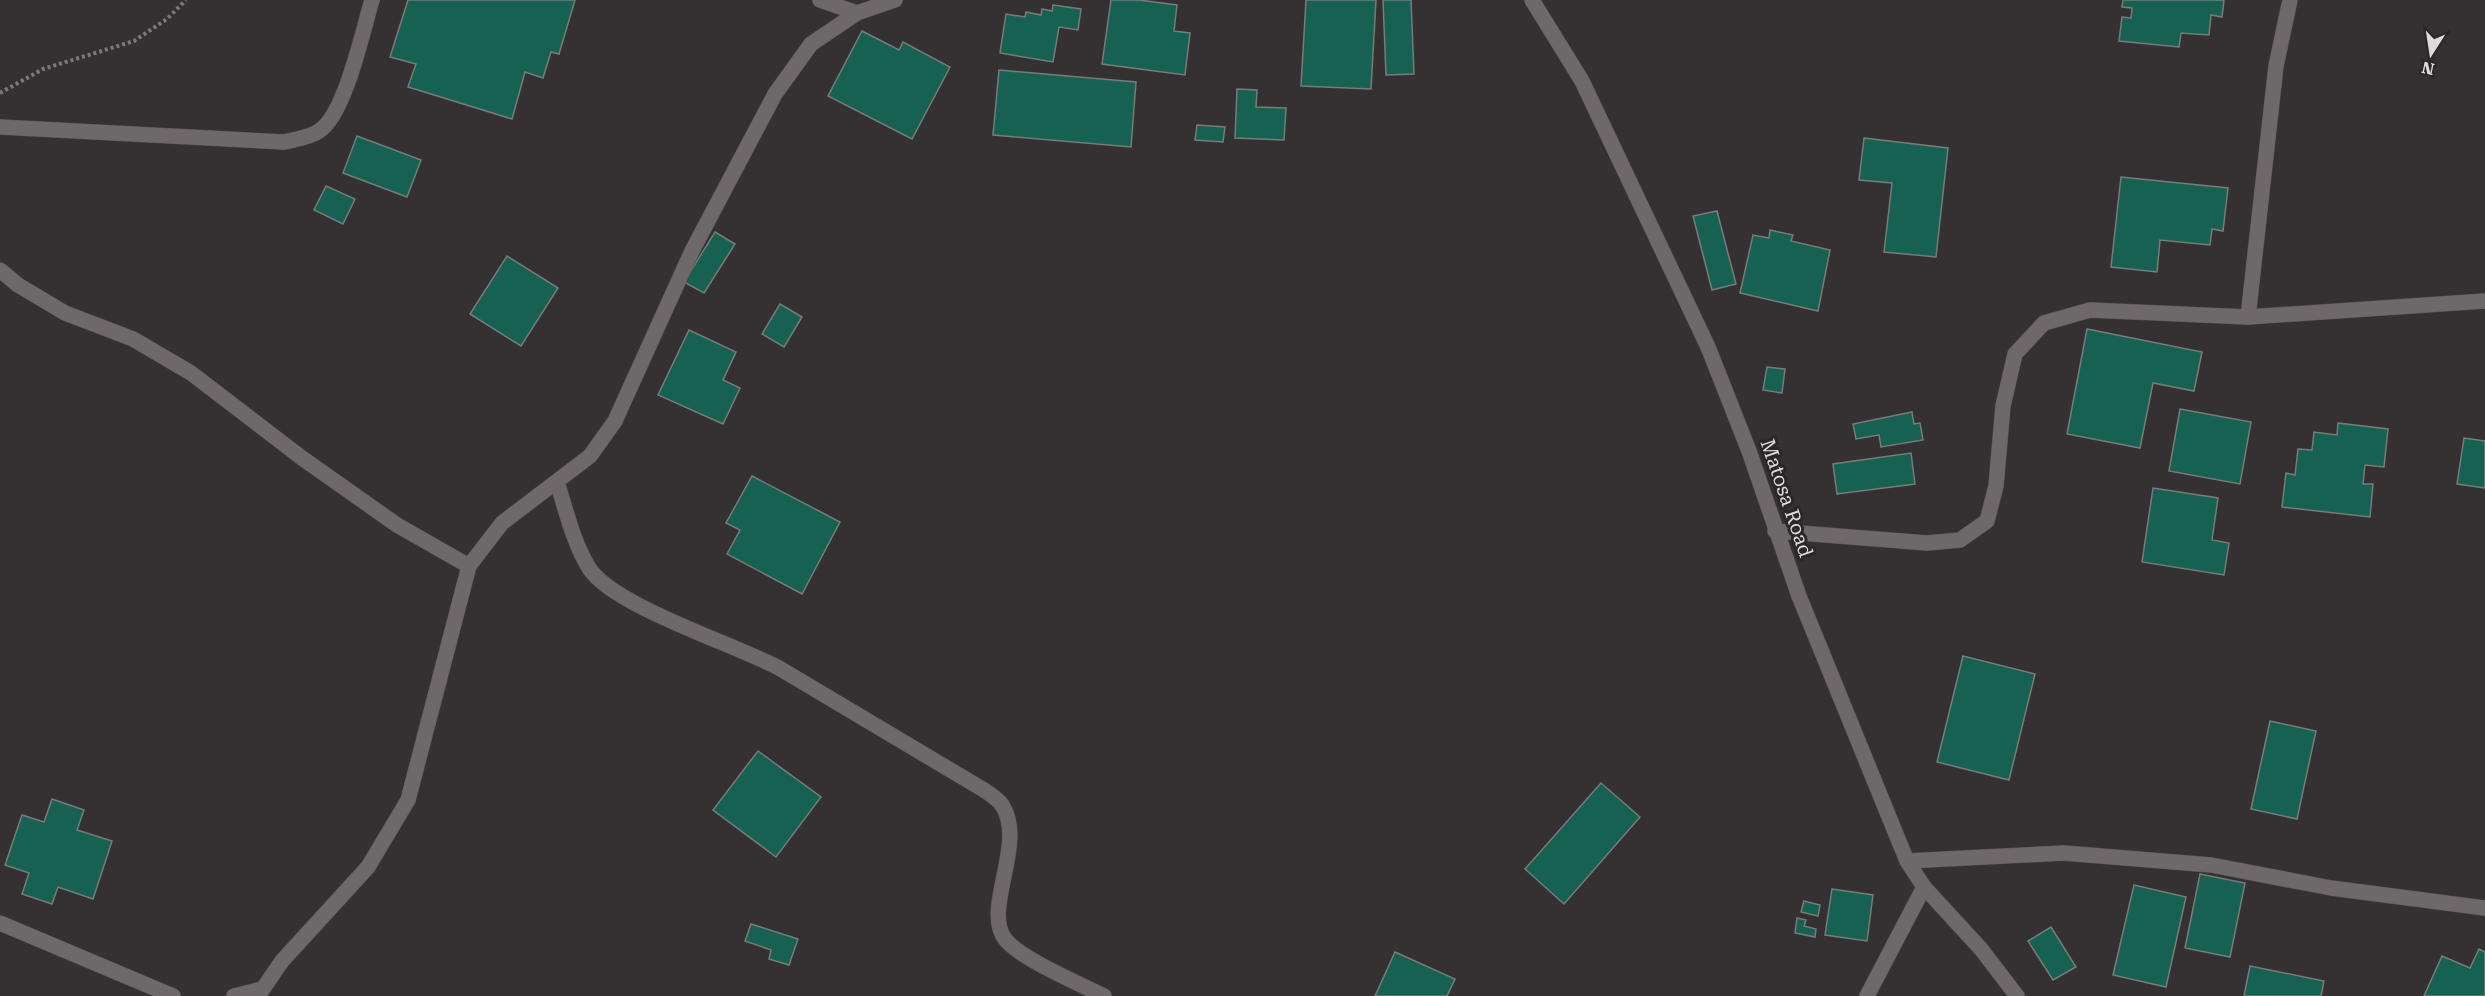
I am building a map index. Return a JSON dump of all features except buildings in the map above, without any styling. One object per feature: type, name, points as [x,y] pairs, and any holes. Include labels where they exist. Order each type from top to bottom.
[{"type":"street","points":[[0,127],[284,142],[307,136],[321,131],[337,109],[346,88],[372,0]]},
{"type":"street","points":[[820,0],[856,13]]},
{"type":"street","points":[[234,996],[260,992],[282,961],[368,867],[408,800],[469,566],[502,523],[590,456],[615,421],[692,251],[776,94],[811,45],[856,13],[895,0]]},
{"type":"street","name":"Matosa Road","points":[[1532,0],[1582,81],[1708,347],[1749,451],[1775,531],[1835,688],[1907,861],[1924,887],[1981,949],[2017,996]]},
{"type":"street","points":[[2248,316],[2276,66],[2290,0]]},
{"type":"street","points":[[0,270],[18,285],[65,313],[133,339],[191,373],[302,458],[397,525],[469,566]]},
{"type":"street","points":[[1775,531],[1927,543],[1960,540],[1987,521],[1996,486],[2003,406],[2015,354],[2044,323],[2090,310],[2248,316],[2485,301]]},
{"type":"street","points":[[557,482],[578,546],[590,570],[610,588],[647,610],[748,652],[779,668],[984,790],[1001,803],[1008,817],[1011,836],[998,917],[1004,938],[1020,951],[1104,996]]},
{"type":"street","points":[[1907,861],[2064,853],[2211,865],[2331,888],[2485,908]]},
{"type":"street","points":[[1867,996],[1924,887]]},
{"type":"street","points":[[0,923],[173,996]]},
{"type":"path","points":[[0,93],[43,69],[134,41],[167,19],[186,0]]}]
